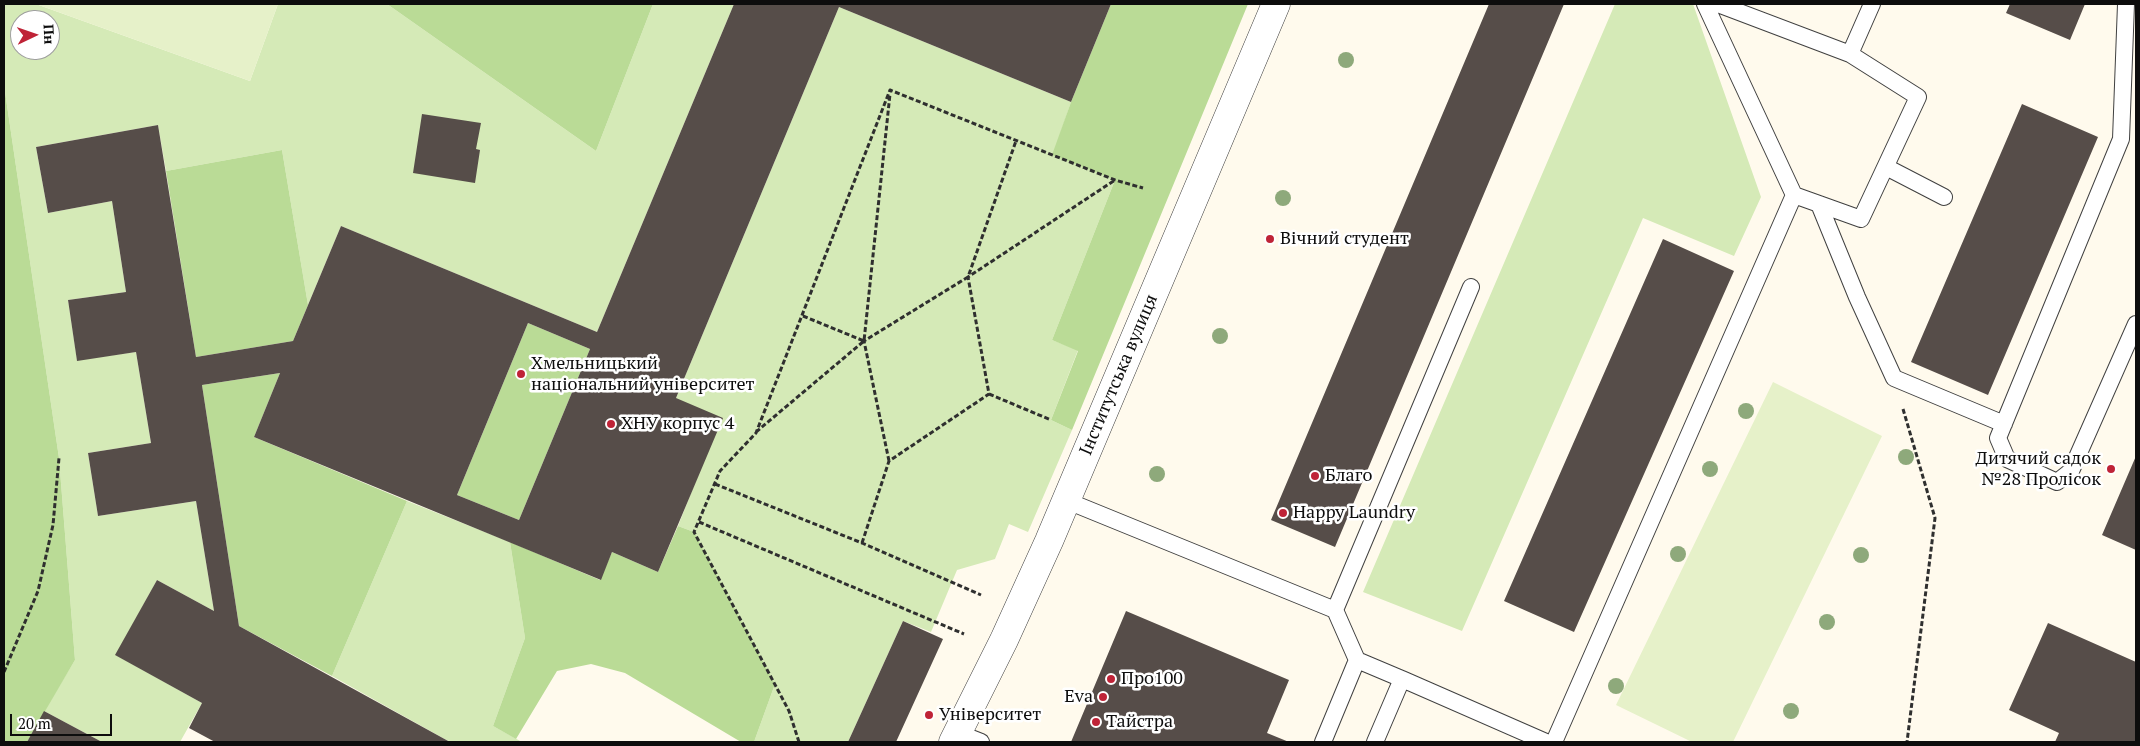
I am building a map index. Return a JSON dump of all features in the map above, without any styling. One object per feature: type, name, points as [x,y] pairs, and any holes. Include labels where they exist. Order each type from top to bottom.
[{"type":"street","name":"Інститутська вулиця","points":[[964,739],[1004,640],[1276,4]]},
{"type":"lane","points":[[1705,4],[1794,195],[1861,219],[1918,98],[1850,54],[1718,4]]},
{"type":"lane","points":[[1850,54],[1872,4]]},
{"type":"lane","points":[[2126,4],[2121,139],[1998,438],[2007,459],[2057,482],[2071,471],[2136,324]]},
{"type":"lane","points":[[1886,166],[1944,197]]},
{"type":"lane","points":[[1554,742],[1794,195]]},
{"type":"lane","points":[[1819,204],[1857,297],[1894,378],[2004,424]]},
{"type":"lane","points":[[1335,610],[1471,287]]},
{"type":"lane","points":[[1065,500],[1335,610],[1357,660],[1546,742]]},
{"type":"lane","points":[[1323,742],[1357,660]]},
{"type":"lane","points":[[1375,742],[1402,679]]},
{"type":"path","points":[[890,90],[1115,180],[1143,188]]},
{"type":"path","points":[[756,433],[890,90]]},
{"type":"path","points":[[862,543],[889,461],[864,341],[890,90]]},
{"type":"path","points":[[989,394],[968,277],[1016,141]]},
{"type":"path","points":[[799,742],[789,711],[694,532],[720,471],[756,433],[864,341],[968,277],[1115,180]]},
{"type":"path","points":[[803,316],[864,341]]},
{"type":"path","points":[[1894,378],[1935,518],[1907,742]]},
{"type":"path","points":[[889,461],[989,394]]},
{"type":"path","points":[[989,394],[1051,420]]},
{"type":"path","points":[[4,672],[38,591],[53,525],[60,458]]},
{"type":"path","points":[[715,484],[862,543],[981,595]]},
{"type":"path","points":[[699,522],[964,634]]},
{"type":"green space","points":[[4,4],[36,4],[53,10],[10,10],[10,60],[60,60],[60,13],[250,81],[278,4],[387,4],[596,151],[653,4],[734,4],[597,332],[341,226],[308,305],[282,150],[166,171],[158,125],[36,147],[48,213],[112,201],[126,292],[68,300],[77,360],[136,352],[151,443],[88,453],[98,516],[196,501],[214,611],[157,580],[116,655],[202,703],[180,742],[102,742],[44,711],[75,660],[59,458],[4,85]]},
{"type":"green space","points":[[36,4],[278,4],[250,81],[60,13],[60,10],[53,10]]},
{"type":"green space","points":[[387,4],[653,4],[596,151]]},
{"type":"green space","points":[[1111,4],[1248,4],[1072,430],[1051,420],[1078,351],[1052,340],[1115,180],[1052,155],[1071,102]]},
{"type":"green space","points":[[1615,4],[1693,4],[1761,197],[1734,256],[1643,218],[1462,631],[1363,592]]},
{"type":"green space","points":[[839,7],[1071,102],[1053,155],[1115,180],[1052,340],[1078,350],[1051,420],[1072,430],[1028,532],[1009,524],[995,559],[957,570],[931,632],[903,621],[848,742],[754,742],[775,684],[694,532],[678,526],[703,463],[676,398]]},
{"type":"green space","points":[[4,85],[59,458],[75,660],[27,742],[4,742]]},
{"type":"green space","points":[[282,150],[308,305],[293,341],[196,357],[166,171]]},
{"type":"green space","points":[[528,323],[590,349],[519,520],[457,495]]},
{"type":"green space","points":[[280,373],[254,437],[407,501],[332,676],[239,626],[202,385]]},
{"type":"green space","points":[[1773,382],[1882,436],[1733,742],[1692,742],[1616,705]]},
{"type":"green space","points":[[407,501],[510,542],[525,638],[493,726],[522,742],[450,742],[332,676]]},
{"type":"green space","points":[[678,526],[694,532],[775,684],[754,742],[741,742],[625,673],[591,664],[557,671],[516,739],[493,726],[525,638],[510,542],[600,580],[612,552],[658,572]]},
{"type":"building","points":[[734,4],[1111,4],[1071,102],[839,7],[676,398],[723,418],[658,572],[612,552],[601,580],[254,437],[280,373],[202,385],[239,626],[450,742],[215,742],[189,728],[202,703],[115,655],[157,580],[214,611],[196,501],[98,516],[88,453],[151,443],[136,352],[77,361],[68,300],[126,292],[112,201],[48,213],[36,147],[158,125],[196,357],[293,341],[341,226],[597,332]],"holes":[[[528,323],[590,349],[519,520],[457,495]]]},
{"type":"building","points":[[1489,4],[1564,4],[1335,547],[1271,520]]},
{"type":"building","points":[[2010,4],[2085,4],[2070,40],[2006,13]]},
{"type":"building","points":[[2022,104],[2098,137],[1988,395],[1911,362]]},
{"type":"building","points":[[422,114],[481,123],[476,149],[480,150],[475,183],[413,173]]},
{"type":"building","points":[[1663,239],[1734,271],[1574,632],[1504,601]]},
{"type":"building","points":[[2136,456],[2136,550],[2102,535]]},
{"type":"building","points":[[1126,611],[1289,680],[1267,733],[1289,742],[1071,742]]},
{"type":"building","points":[[903,621],[943,639],[896,742],[848,742]]},
{"type":"building","points":[[2048,623],[2136,662],[2136,742],[2055,742],[2059,733],[2009,710]]},
{"type":"building","points":[[44,711],[102,742],[27,742]]},
{"type":"place","name":"Вічний студент","points":[[1270,239]]},
{"type":"place","name":"Хмельницький національний університет","points":[[521,374]]},
{"type":"place","name":"ХНУ корпус 4","points":[[611,424]]},
{"type":"place","name":"Дитячий садок №28 Пролісок","points":[[2111,469]]},
{"type":"place","name":"Благо","points":[[1315,476]]},
{"type":"place","name":"Happy Laundry","points":[[1283,513]]},
{"type":"place","name":"Про100","points":[[1111,679]]},
{"type":"place","name":"Eva","points":[[1103,697]]},
{"type":"place","name":"Університет","points":[[929,715]]},
{"type":"place","name":"Тайстра","points":[[1096,722]]}]
